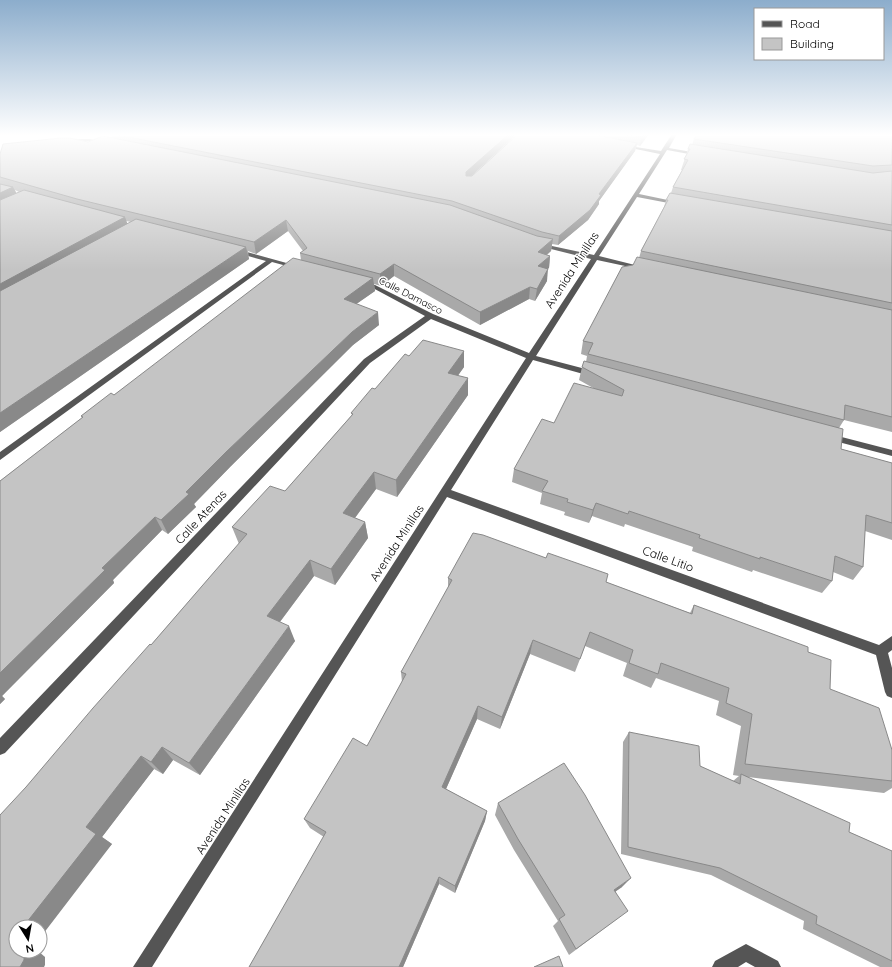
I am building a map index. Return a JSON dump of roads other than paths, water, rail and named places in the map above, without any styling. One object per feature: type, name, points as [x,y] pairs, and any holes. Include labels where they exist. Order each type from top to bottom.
[{"type":"street","name":"Avenida Minillas","points":[[142,967],[531,357],[647,179]]},
{"type":"street","points":[[636,195],[682,204]]},
{"type":"street","points":[[531,242],[596,258],[650,269]]},
{"type":"street","points":[[227,249],[307,269]]},
{"type":"street","points":[[0,457],[271,260]]},
{"type":"street","name":"Calle Damasco","points":[[351,280],[373,286],[430,316],[531,357],[600,376]]},
{"type":"street","name":"Calle Atenas","points":[[0,748],[367,361],[430,316]]},
{"type":"street","points":[[823,435],[892,453]]},
{"type":"street","name":"Calle Litio","points":[[445,492],[881,651]]},
{"type":"street","points":[[892,642],[881,651],[892,692]]},
{"type":"street","points":[[721,967],[746,952],[772,967]]}]
